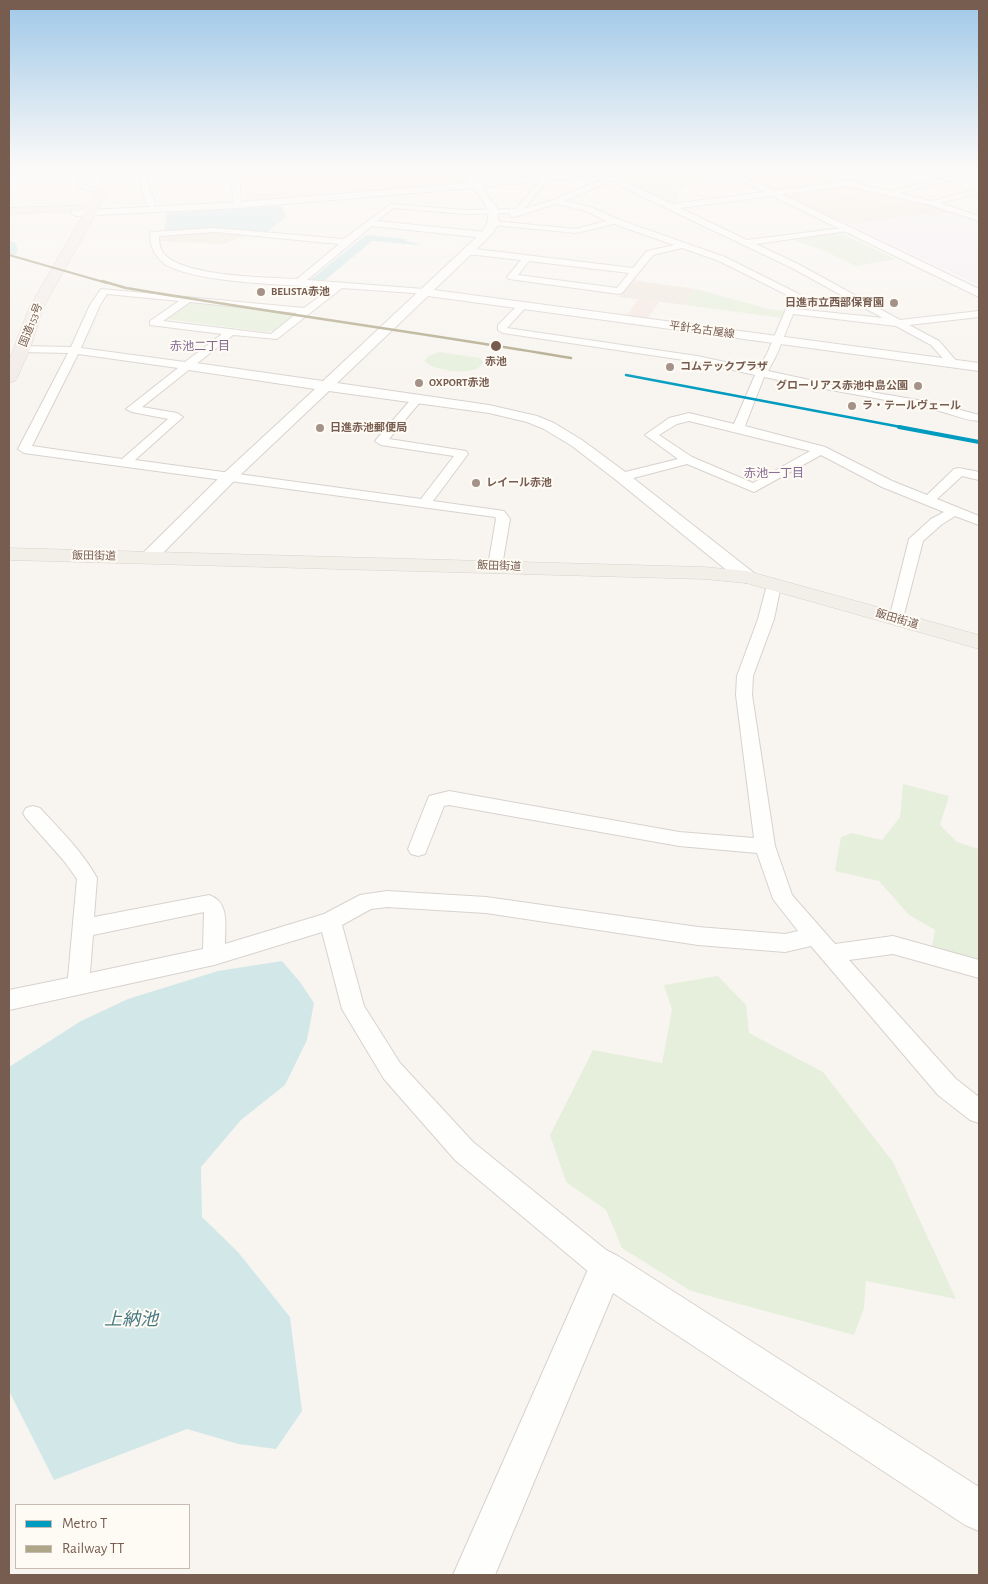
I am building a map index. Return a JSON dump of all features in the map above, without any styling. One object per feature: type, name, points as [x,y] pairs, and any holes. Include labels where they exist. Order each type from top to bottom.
[{"type":"highway","name":"国道153号","points":[[23,307],[64,243]]},
{"type":"highway","name":"国道153号","points":[[9,378],[22,350],[36,308],[69,243]]},
{"type":"main road","name":"飯田街道","points":[[9,554],[704,573],[747,577],[979,642]]},
{"type":"street","points":[[156,243],[157,250],[162,257],[182,268],[231,277],[424,292]]},
{"type":"street","points":[[299,282],[345,243]]},
{"type":"street","points":[[149,557],[229,477],[476,243]]},
{"type":"street","points":[[678,243],[722,258],[796,296],[738,428]]},
{"type":"street","points":[[745,243],[806,272],[899,323],[935,344],[953,363]]},
{"type":"street","points":[[876,243],[979,293]]},
{"type":"street","points":[[527,258],[512,277],[619,291],[650,253],[684,245]]},
{"type":"street","points":[[467,251],[635,271]]},
{"type":"street","points":[[763,279],[806,272]]},
{"type":"street","points":[[188,299],[154,323],[273,337],[339,286]]},
{"type":"street","points":[[306,311],[104,291],[95,305],[75,350],[24,449],[499,514],[503,519],[495,566]]},
{"type":"street","name":"平針名古屋線","points":[[424,292],[979,367]]},
{"type":"street","points":[[523,305],[502,327],[503,330],[697,359],[842,390],[935,406],[979,418]]},
{"type":"street","points":[[791,311],[899,323],[979,314]]},
{"type":"street","points":[[126,462],[177,417],[132,409],[231,332]]},
{"type":"street","points":[[22,350],[75,350],[489,409],[532,419],[563,434],[622,477],[747,577]]},
{"type":"street","points":[[417,399],[381,441],[462,454],[424,504]]},
{"type":"street","points":[[821,450],[754,488],[688,460],[651,435],[673,421],[689,418],[738,428],[821,450],[887,484],[979,521]]},
{"type":"street","points":[[622,477],[688,460]]},
{"type":"street","points":[[928,501],[959,472],[979,476]]},
{"type":"street","points":[[897,619],[916,539],[936,522],[953,512]]},
{"type":"street","points":[[774,585],[766,619],[745,676],[744,695],[765,846],[783,899],[947,1088],[979,1112]]},
{"type":"street","points":[[418,849],[436,801],[449,798],[679,839],[765,846]]},
{"type":"street","points":[[33,813],[71,856],[87,878],[78,986]]},
{"type":"street","points":[[9,1000],[214,956],[330,921],[366,901],[411,899],[486,905],[698,936],[786,943],[893,945],[979,969]]},
{"type":"street","points":[[83,928],[209,903],[214,910],[214,956]]},
{"type":"street","points":[[330,921],[352,1009],[392,1071],[464,1151],[606,1268],[979,1511]]},
{"type":"street","points":[[474,1575],[606,1268]]},
{"type":"shaded area","points":[[889,243],[979,243],[979,285]]},
{"type":"shaded area","points":[[632,280],[696,289],[685,305],[619,297]]},
{"type":"shaded area","points":[[638,299],[659,302],[648,318],[627,315]]},
{"type":"green space","points":[[801,243],[861,243],[896,259],[856,266],[825,251]]},
{"type":"green space","points":[[696,289],[769,309],[785,311],[782,318],[685,305]]},
{"type":"green space","points":[[189,301],[297,313],[274,331],[266,332],[167,319],[166,317]]},
{"type":"green space","points":[[439,352],[480,358],[483,362],[473,370],[456,371],[437,368],[425,362],[427,357]]},
{"type":"green space","points":[[903,784],[949,796],[940,825],[957,842],[979,849],[979,960],[932,947],[935,930],[909,915],[879,881],[835,871],[841,837],[852,833],[882,840],[900,817]]},
{"type":"green space","points":[[718,976],[746,1005],[749,1033],[823,1072],[893,1162],[956,1299],[866,1281],[864,1308],[854,1335],[691,1291],[622,1248],[606,1210],[566,1182],[550,1135],[593,1050],[662,1063],[672,1010],[664,985]]},
{"type":"water","points":[[356,243],[370,243],[324,281],[310,280]]},
{"type":"water","points":[[393,243],[418,243],[416,245]]},
{"type":"water","name":"上納池","points":[[282,961],[300,982],[314,1003],[307,1040],[285,1085],[241,1120],[201,1167],[202,1217],[238,1252],[290,1317],[302,1411],[276,1449],[238,1444],[187,1429],[54,1480],[9,1391],[9,1067],[81,1021],[128,999],[218,971]]},
{"type":"metro line","name":"T","points":[[626,375],[979,442]]},
{"type":"rail line","name":"TT","points":[[9,255],[126,288],[273,313],[420,333],[571,358]]},
{"type":"place","name":"BELISTA赤池","points":[[261,292]]},
{"type":"place","name":"日進市立西部保育園","points":[[894,303]]},
{"type":"place","name":"赤池","points":[[496,346]]},
{"type":"place","name":"コムテックプラザ","points":[[670,367]]},
{"type":"place","name":"OXPORT赤池","points":[[419,383]]},
{"type":"place","name":"グローリアス赤池中島公園","points":[[918,386]]},
{"type":"place","name":"ラ・テールヴェール","points":[[852,406]]},
{"type":"place","name":"日進赤池郵便局","points":[[320,428]]},
{"type":"place","name":"レイール赤池","points":[[476,483]]},
{"type":"district","name":"赤池二丁目","points":[[200,346]]},
{"type":"district","name":"赤池一丁目","points":[[774,473]]}]
